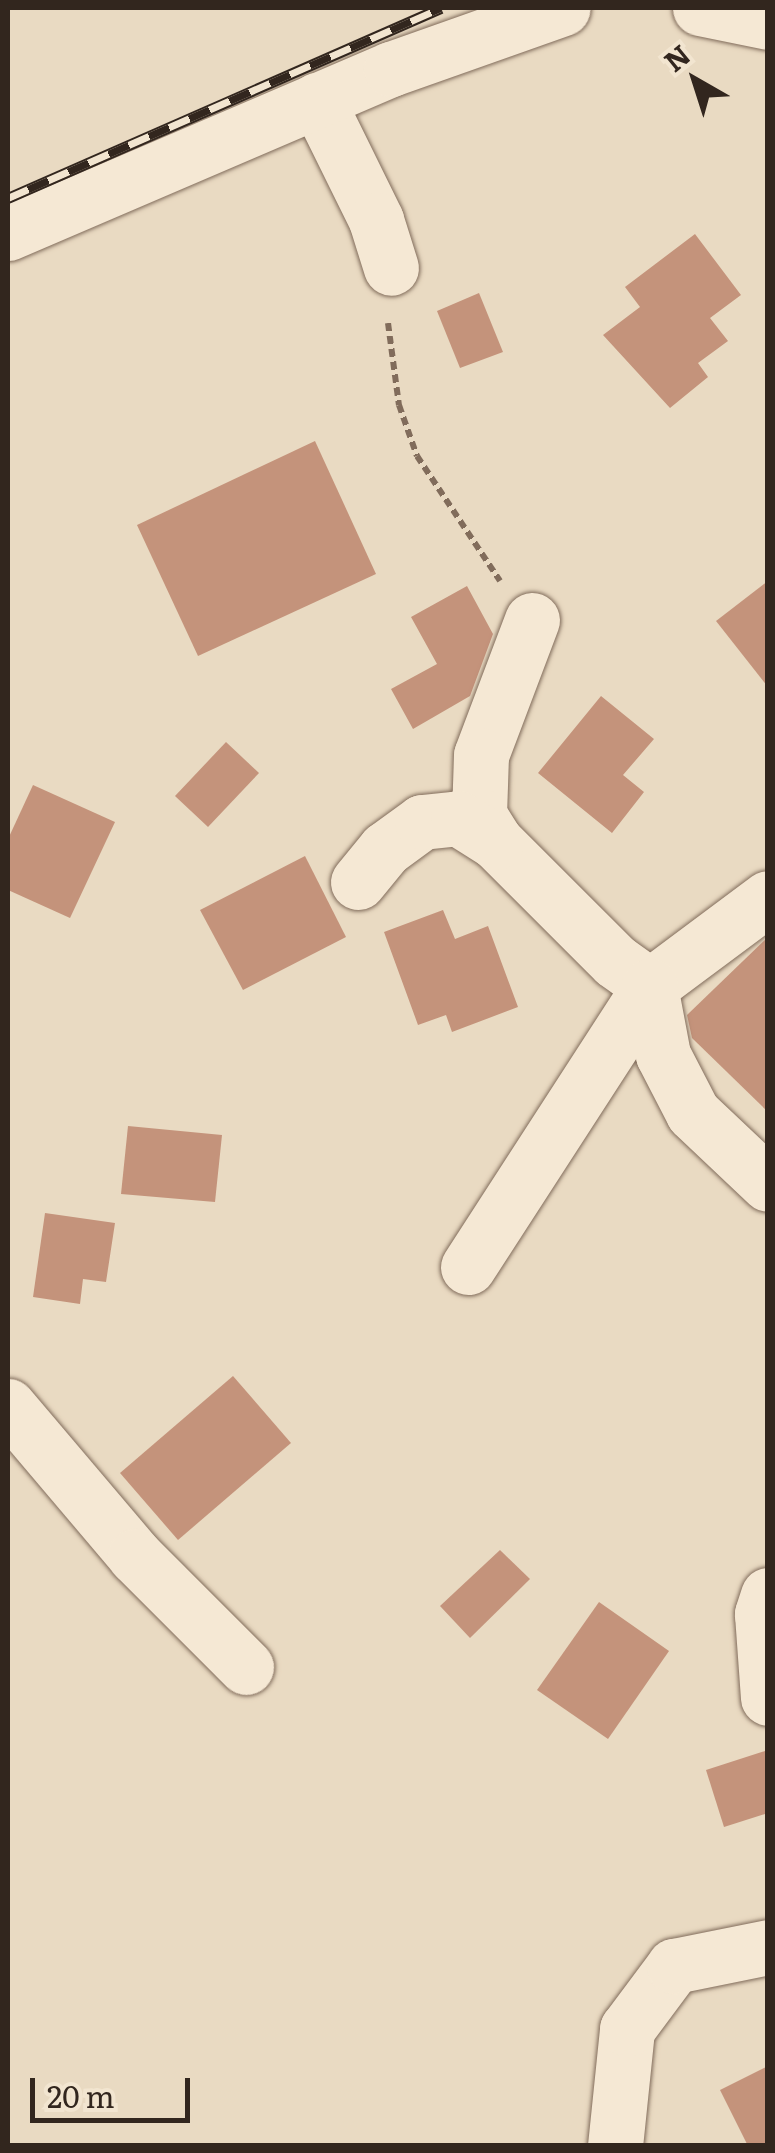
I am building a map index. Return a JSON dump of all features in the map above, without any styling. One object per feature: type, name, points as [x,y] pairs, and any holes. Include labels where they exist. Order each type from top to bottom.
[{"type":"street","points":[[8,234],[317,100],[563,8]]},
{"type":"street","points":[[700,8],[768,22]]},
{"type":"street","points":[[317,100],[376,220],[391,268]]},
{"type":"street","points":[[532,620],[479,771],[478,816],[496,842],[615,961],[650,986],[663,1055],[693,1113],[768,1184]]},
{"type":"street","points":[[358,882],[385,849],[422,822],[458,818],[496,842]]},
{"type":"street","points":[[468,1267],[650,986],[768,898]]},
{"type":"street","points":[[8,1406],[136,1556],[246,1667]]},
{"type":"street","points":[[768,1595],[762,1614],[762,1685],[768,1698]]},
{"type":"street","points":[[615,2146],[627,2029],[674,1966],[768,1948]]},
{"type":"path","points":[[391,268],[387,340],[417,456],[474,548],[532,620]]},
{"type":"building","points":[[695,234],[741,295],[710,318],[728,341],[698,363],[708,377],[670,408],[603,335],[640,307],[625,287]]},
{"type":"building","points":[[479,293],[503,352],[460,368],[437,311]]},
{"type":"building","points":[[315,441],[376,574],[198,656],[137,525]]},
{"type":"building","points":[[768,581],[768,687],[716,621]]},
{"type":"building","points":[[467,586],[493,634],[470,696],[413,729],[391,689],[437,664],[411,617]]},
{"type":"building","points":[[601,696],[654,739],[623,775],[644,792],[612,833],[538,773]]},
{"type":"building","points":[[226,742],[259,773],[208,827],[175,796]]},
{"type":"building","points":[[33,785],[115,822],[70,918],[8,890],[8,839]]},
{"type":"building","points":[[305,856],[346,937],[243,990],[200,910]]},
{"type":"building","points":[[443,910],[455,939],[488,926],[518,1007],[452,1032],[446,1015],[418,1025],[384,932]]},
{"type":"building","points":[[768,937],[768,1112],[692,1038],[687,1015]]},
{"type":"building","points":[[128,1126],[222,1135],[215,1202],[121,1194]]},
{"type":"building","points":[[45,1213],[115,1223],[106,1282],[83,1279],[80,1304],[33,1297]]},
{"type":"building","points":[[233,1376],[291,1443],[178,1540],[120,1473]]},
{"type":"building","points":[[500,1550],[530,1579],[470,1638],[440,1606]]},
{"type":"building","points":[[599,1602],[669,1651],[608,1739],[537,1690]]},
{"type":"building","points":[[768,1750],[768,1813],[724,1827],[706,1770]]},
{"type":"building","points":[[768,2066],[768,2146],[748,2146],[720,2090]]},
{"type":"railway","points":[[8,198],[441,8]]}]
